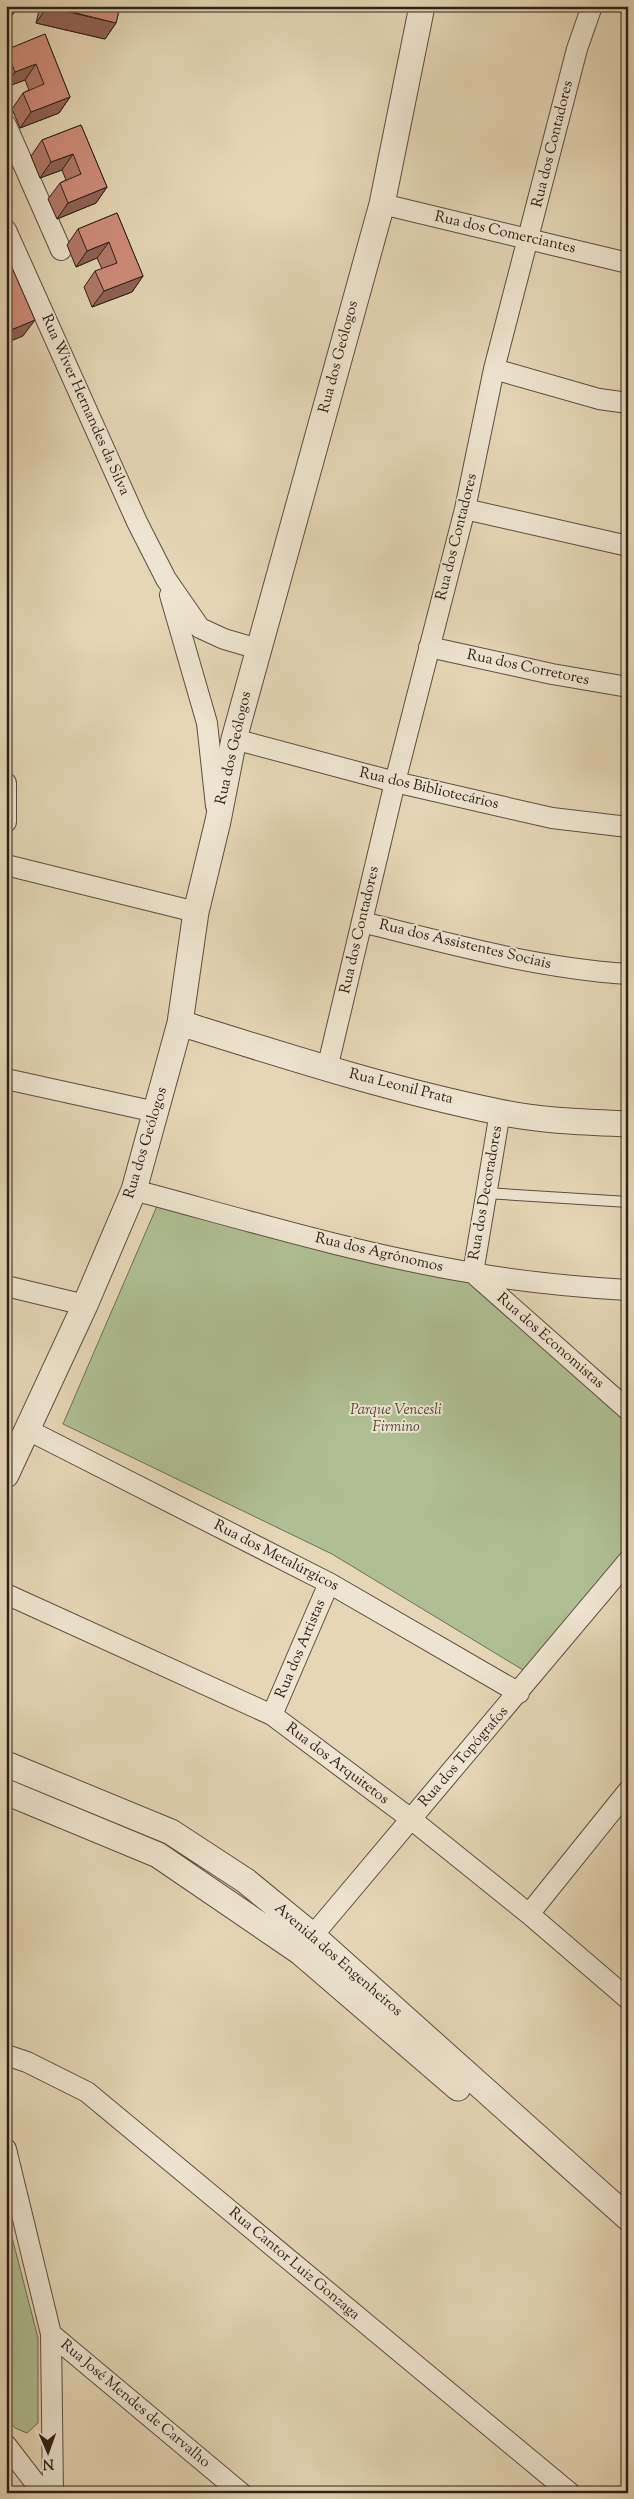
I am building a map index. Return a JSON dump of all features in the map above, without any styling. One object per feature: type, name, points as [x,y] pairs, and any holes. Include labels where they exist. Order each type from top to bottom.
[{"type":"street","name":"Rua dos Geólogos","points":[[6,1475],[85,1305],[134,1190],[180,1023],[196,912],[218,821],[234,739],[382,204],[422,6]]},
{"type":"street","name":"Rua dos Contadores","points":[[327,1069],[395,782],[465,508],[494,369],[578,49],[592,6]]},
{"type":"street","points":[[6,125],[61,250]]},
{"type":"street","name":"Rua dos Comerciantes","points":[[382,204],[628,263]]},
{"type":"street","name":"Rua Wiver Hernandes da Silva","points":[[8,237],[137,522],[166,579],[200,628],[218,637],[258,649]]},
{"type":"street","points":[[494,369],[599,399],[628,403]]},
{"type":"street","points":[[465,508],[628,546]]},
{"type":"street","name":"Rua Wiver Hernandes da Silva","points":[[166,579],[207,723],[218,821]]},
{"type":"street","name":"Rua dos Corretores","points":[[430,647],[552,674],[628,687]]},
{"type":"street","name":"Rua dos Bibliotecários","points":[[234,739],[395,782],[552,818],[628,827]]},
{"type":"street","points":[[6,783],[6,822]]},
{"type":"street","points":[[6,866],[196,912]]},
{"type":"street","name":"Rua dos Assistentes Sociais","points":[[362,922],[492,955],[582,971],[628,974]]},
{"type":"street","name":"Rua Leonil Prata","points":[[180,1023],[327,1069],[500,1112],[628,1124]]},
{"type":"street","points":[[6,1080],[156,1112]]},
{"type":"street","name":"Rua dos Decoradores","points":[[473,1273],[500,1112]]},
{"type":"street","name":"Rua dos Agrônomos","points":[[134,1190],[343,1246],[473,1273],[574,1287],[628,1290]]},
{"type":"street","name":"Rua dos Economistas","points":[[473,1273],[628,1410]]},
{"type":"street","points":[[6,1286],[85,1305]]},
{"type":"street","name":"Rua dos Metalúrgicos","points":[[28,1430],[329,1583],[518,1693]]},
{"type":"street","name":"Rua dos Topógrafos","points":[[306,1944],[628,1561]]},
{"type":"street","name":"Rua dos Artistas","points":[[272,1715],[329,1583]]},
{"type":"street","name":"Rua dos Arquitetos","points":[[6,1594],[272,1715],[411,1818],[529,1914],[628,1999]]},
{"type":"street","name":"Avenida dos Engenheiros","points":[[6,1764],[171,1832],[246,1881],[306,1944],[628,2236]]},
{"type":"street","points":[[529,1914],[628,1791]]},
{"type":"street","name":"Avenida dos Engenheiros","points":[[6,1792],[158,1855],[306,1944],[628,2218]]},
{"type":"street","name":"Rua Cantor Luiz Gonzaga","points":[[6,2055],[27,2062],[87,2092],[570,2493]]},
{"type":"street","points":[[6,2149],[51,2334],[53,2493]]},
{"type":"street","name":"Rua José Mendes de Carvalho","points":[[51,2334],[241,2493]]},
{"type":"street","points":[[6,2445],[43,2493]]},
{"type":"lane","points":[[486,1193],[628,1202]]},
{"type":"green space","name":"Parque Vencesli Firmino","points":[[157,1206],[467,1280],[628,1421],[628,1546],[523,1670],[332,1554],[63,1424]]},
{"type":"green space","points":[[6,2214],[38,2338],[38,2423],[27,2433],[15,2428],[6,2416]]},
{"type":"building","points":[[48,6],[120,6],[116,23]]},
{"type":"building","points":[[45,34],[70,97],[31,112],[23,93],[44,84],[36,64],[15,72],[6,50]]},
{"type":"building","points":[[81,125],[107,187],[68,203],[60,183],[81,174],[73,154],[51,162],[42,140]]},
{"type":"building","points":[[117,213],[143,276],[104,291],[95,271],[117,263],[109,242],[87,251],[78,229]]},
{"type":"building","points":[[6,254],[35,320],[6,332]]}]
